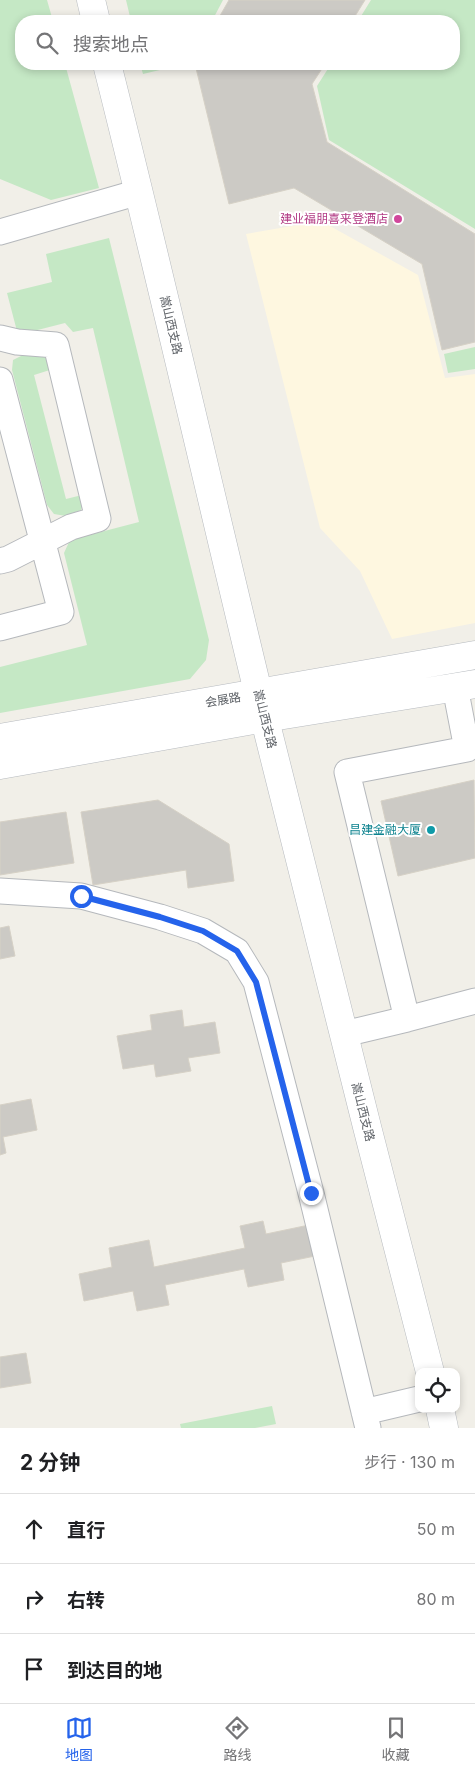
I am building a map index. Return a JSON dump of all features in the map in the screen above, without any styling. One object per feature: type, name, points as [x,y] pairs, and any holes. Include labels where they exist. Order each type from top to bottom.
[{"type":"main road","points":[[91,0],[95,15]]},
{"type":"main road","name":"嵩山西支路","points":[[108,70],[262,706],[429,1368]]},
{"type":"main road","name":"会展路","points":[[0,765],[262,706],[475,655]]},
{"type":"main road","name":"会展路","points":[[0,738],[262,706],[465,686]]},
{"type":"main road","points":[[441,1413],[444,1428]]},
{"type":"street","points":[[0,232],[139,192]]},
{"type":"street","points":[[0,338],[16,342],[56,345],[98,519],[71,526],[8,559],[0,561]]},
{"type":"street","points":[[0,380],[61,612],[0,628]]},
{"type":"street","points":[[407,1019],[347,772],[467,749],[465,686]]},
{"type":"street","points":[[0,891],[81,896],[160,917],[203,931],[237,951],[256,982],[311,1193],[366,1420],[415,1401]]},
{"type":"street","points":[[344,1034],[475,1001]]},
{"type":"shaded area","points":[[321,221],[418,275],[445,378],[475,374],[475,623],[392,639],[360,571],[320,528],[246,234]]},
{"type":"green space","points":[[0,0],[47,0],[51,15],[15,15],[15,70],[67,70],[99,188],[51,200],[0,179]]},
{"type":"green space","points":[[126,0],[223,0],[215,15],[130,15]]},
{"type":"green space","points":[[371,0],[475,0],[475,229],[329,140],[317,86],[327,70],[460,70],[460,15],[362,15]]},
{"type":"green space","points":[[142,70],[160,70],[143,74]]},
{"type":"green space","points":[[109,238],[209,640],[206,660],[190,679],[0,713],[0,667],[87,645],[64,553],[70,540],[139,522],[93,328],[73,332],[65,323],[18,335],[7,293],[52,282],[46,254]]},
{"type":"green space","points":[[475,347],[475,369],[448,373],[444,354]]},
{"type":"green space","points":[[29,352],[45,357],[53,369],[34,375],[66,499],[86,494],[81,510],[66,516],[54,514],[47,505],[12,370],[13,360]]},
{"type":"green space","points":[[272,1406],[276,1424],[255,1428],[181,1428],[180,1424]]},
{"type":"building","points":[[229,0],[365,0],[356,15],[220,15]]},
{"type":"building","name":"建业福朋喜来登酒店","points":[[196,70],[321,70],[312,84],[327,142],[475,234],[475,342],[442,350],[422,264],[294,188],[229,204]]},
{"type":"building","name":"昌建金融大厦","points":[[474,780],[475,858],[398,876],[381,801]]},
{"type":"building","points":[[158,800],[229,844],[234,881],[188,888],[186,870],[93,885],[81,812]]},
{"type":"building","points":[[66,812],[74,863],[0,875],[0,822]]},
{"type":"building","points":[[9,926],[15,956],[0,959],[0,928]]},
{"type":"building","points":[[182,1010],[184,1027],[215,1022],[220,1053],[188,1058],[191,1071],[156,1077],[154,1064],[123,1069],[117,1036],[152,1030],[150,1015]]},
{"type":"building","points":[[31,1099],[37,1130],[3,1137],[6,1153],[0,1155],[0,1105]]},
{"type":"building","points":[[263,1221],[266,1234],[309,1225],[315,1256],[281,1263],[284,1280],[248,1287],[244,1269],[165,1285],[169,1305],[137,1311],[133,1291],[84,1301],[79,1274],[112,1267],[109,1248],[149,1240],[154,1267],[245,1248],[240,1226]]},
{"type":"building","points":[[26,1353],[31,1383],[0,1388],[0,1357]]},
{"type":"place","name":"建业福朋喜来登酒店","points":[[398,219]]},
{"type":"place","name":"昌建金融大厦","points":[[431,830]]},
{"type":"route","points":[[81,896],[160,917],[203,931],[237,951],[256,982],[311,1193]]}]
